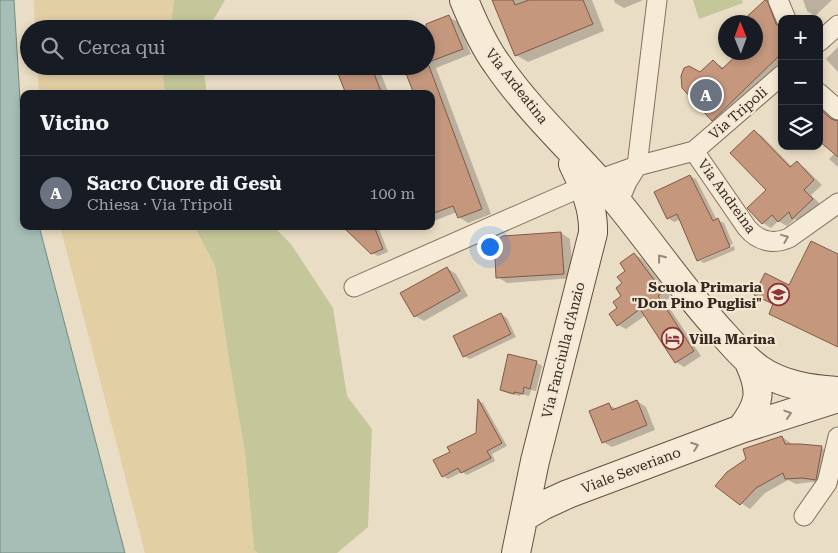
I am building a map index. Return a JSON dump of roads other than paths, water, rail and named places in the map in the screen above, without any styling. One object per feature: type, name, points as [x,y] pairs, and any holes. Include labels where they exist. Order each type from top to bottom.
[{"type":"main road","name":"Via Ardeatina","points":[[464,0],[475,25],[497,65],[563,143],[591,183]]},
{"type":"main road","points":[[591,183],[618,203],[704,315],[749,362],[760,370],[783,381],[806,387],[838,391]]},
{"type":"main road","name":"Via Fanciulla d'Anzio","points":[[516,553],[535,460],[591,240],[591,183]]},
{"type":"main road","points":[[591,240],[599,232],[613,224],[628,224],[637,227]]},
{"type":"main road","points":[[741,429],[754,411],[759,395],[757,380],[749,362]]},
{"type":"main road","name":"Viale Severiano","points":[[524,517],[544,504],[568,494],[741,429],[838,398]]},
{"type":"main road","points":[[535,460],[547,479],[568,494]]},
{"type":"street","points":[[618,203],[626,182],[637,166],[657,0]]},
{"type":"street","points":[[778,0],[784,15]]},
{"type":"street","points":[[823,38],[838,25]]},
{"type":"street","name":"Via Tripoli","points":[[354,287],[591,183],[637,166],[694,151],[778,78]]},
{"type":"street","points":[[823,97],[838,110]]},
{"type":"street","name":"Via Andreina","points":[[694,151],[747,228],[754,236],[762,240],[774,242],[788,238],[838,203]]},
{"type":"street","points":[[804,516],[827,483],[838,436]]},
{"type":"place","name":"Sacro Cuore di Gesù","points":[[706,95]]},
{"type":"place","name":"Scuola Primaria \"Don Pino Puglisi\"","points":[[778,295]]},
{"type":"place","name":"Villa Marina","points":[[673,339]]}]
